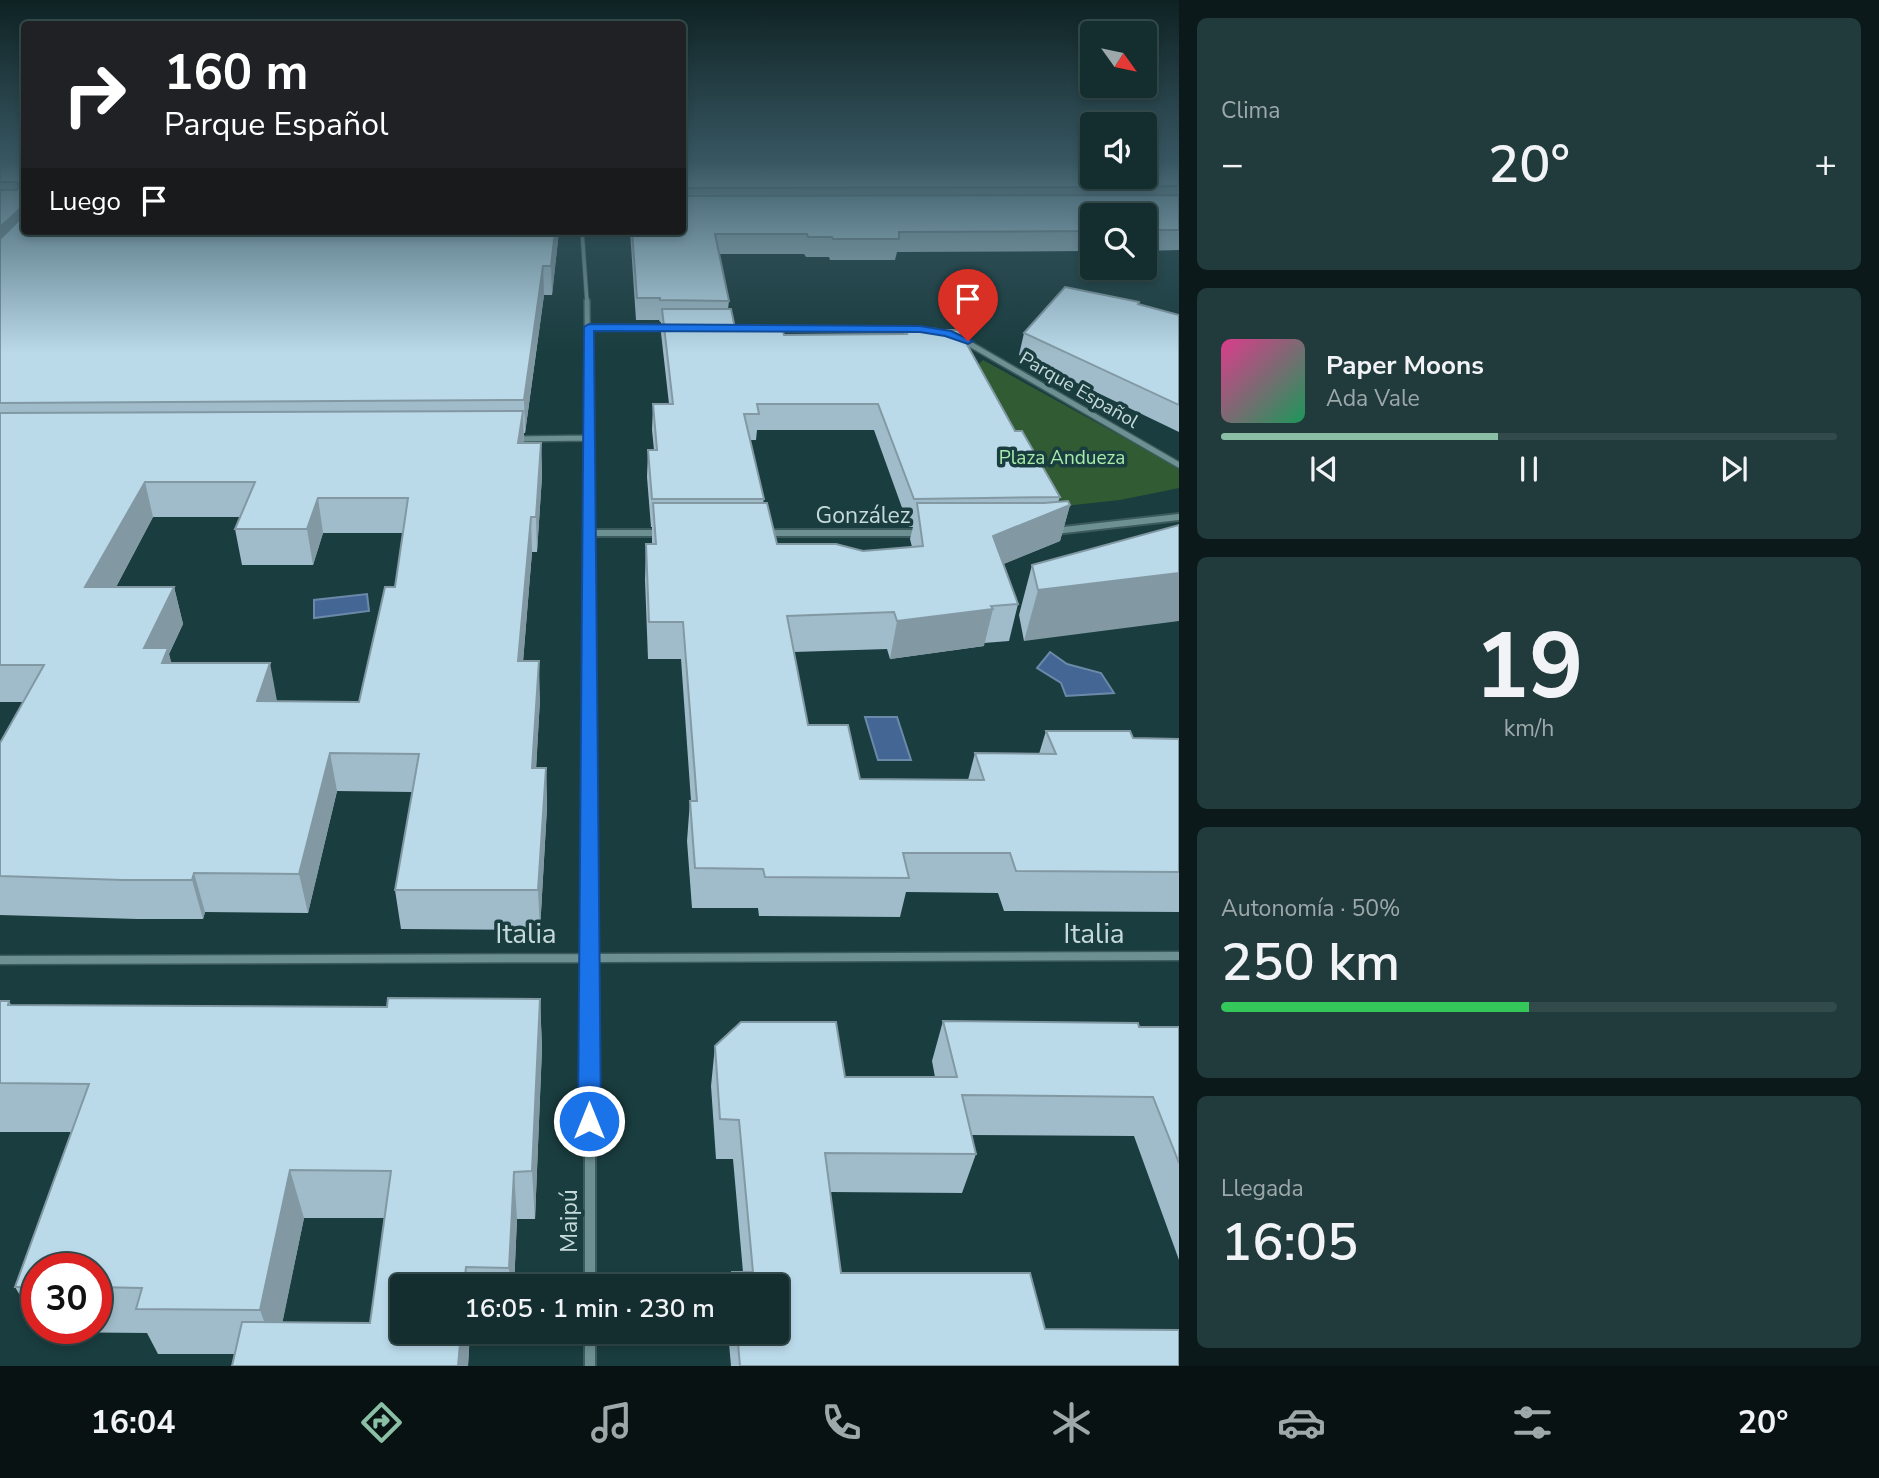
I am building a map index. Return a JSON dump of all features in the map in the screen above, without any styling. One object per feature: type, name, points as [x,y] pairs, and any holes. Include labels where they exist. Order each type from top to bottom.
[{"type":"street","name":"Maipú","points":[[582,235],[589,327],[587,533],[590,1274]]},
{"type":"street","points":[[589,327],[677,328]]},
{"type":"street","points":[[718,328],[920,329],[938,332]]},
{"type":"street","name":"Parque Español","points":[[947,333],[968,341],[1179,465]]},
{"type":"street","points":[[504,439],[588,439]]},
{"type":"street","points":[[1048,531],[1117,526],[1179,517]]},
{"type":"street","points":[[587,533],[671,533]]},
{"type":"street","name":"González","points":[[755,533],[923,533]]},
{"type":"street","name":"Italia","points":[[0,960],[1179,956]]},
{"type":"street","points":[[590,1344],[590,1366]]},
{"type":"green space","name":"Plaza Andueza","points":[[983,360],[1179,468],[1179,488],[1120,500],[1037,509],[972,370]]},
{"type":"water","points":[[367,594],[369,611],[314,618],[314,600]]},
{"type":"water","points":[[1050,652],[1067,664],[1101,673],[1114,693],[1066,696],[1061,683],[1037,668]]},
{"type":"water","points":[[865,717],[897,717],[911,760],[878,760]]},
{"type":"building","points":[[12,227],[21,227],[21,235],[555,235],[551,266],[543,266],[524,400],[0,403],[0,239]]},
{"type":"building","points":[[686,227],[1080,227],[1080,231],[899,232],[899,239],[833,239],[808,237],[807,234],[715,234],[729,301],[637,298],[632,235],[686,235]]},
{"type":"building","points":[[1157,227],[1179,227],[1179,230],[1157,230]]},
{"type":"building","points":[[1065,287],[1139,302],[1138,304],[1179,315],[1179,405],[1024,333]]},
{"type":"building","points":[[662,309],[731,309],[735,328],[782,328],[784,335],[907,334],[905,330],[959,330],[1015,431],[1022,431],[1060,497],[914,499],[878,404],[757,404],[759,414],[744,414],[764,499],[652,499],[648,450],[657,450],[653,404],[673,404]]},
{"type":"building","points":[[523,411],[518,443],[541,443],[536,517],[531,517],[518,661],[539,661],[532,768],[546,768],[538,890],[395,890],[419,754],[330,753],[299,874],[194,873],[192,880],[0,876],[0,743],[44,665],[0,665],[0,413]],"holes":[[[145,482],[255,482],[235,529],[307,529],[318,498],[408,498],[395,587],[385,587],[359,702],[257,701],[270,663],[162,663],[168,648],[144,648],[174,587],[85,587]]]},
{"type":"building","points":[[1068,501],[1070,505],[993,536],[1018,604],[897,621],[894,612],[787,616],[808,725],[848,725],[860,779],[984,780],[975,753],[1056,754],[1046,731],[1130,731],[1133,738],[1179,739],[1179,872],[1016,871],[1010,853],[903,853],[909,878],[765,877],[763,869],[695,868],[690,801],[697,801],[683,622],[649,622],[646,544],[656,544],[653,503],[767,503],[777,544],[836,544],[863,551],[923,546],[917,503]]},
{"type":"building","points":[[1179,525],[1179,573],[1038,590],[1032,565]]},
{"type":"building","points":[[388,998],[540,999],[532,1171],[514,1172],[509,1268],[466,1267],[465,1274],[390,1274],[390,1344],[460,1344],[458,1366],[232,1366],[242,1322],[370,1323],[391,1171],[290,1170],[260,1310],[136,1309],[142,1288],[112,1287],[112,1253],[27,1253],[89,1084],[0,1083],[0,1001],[9,1001],[8,1005],[387,1007]]},
{"type":"building","points":[[943,1021],[1138,1023],[1139,1027],[1179,1027],[1179,1163],[1153,1097],[962,1095],[976,1154],[825,1153],[841,1273],[1030,1273],[1045,1329],[1179,1330],[1179,1366],[740,1366],[738,1344],[789,1344],[789,1274],[732,1274],[753,1272],[739,1120],[720,1119],[715,1046],[741,1022],[836,1022],[845,1077],[957,1077]]},
{"type":"building","points":[[21,1271],[21,1287],[15,1287]]},
{"type":"route","points":[[589,1121],[589,327],[920,329],[947,333],[968,341]]}]
